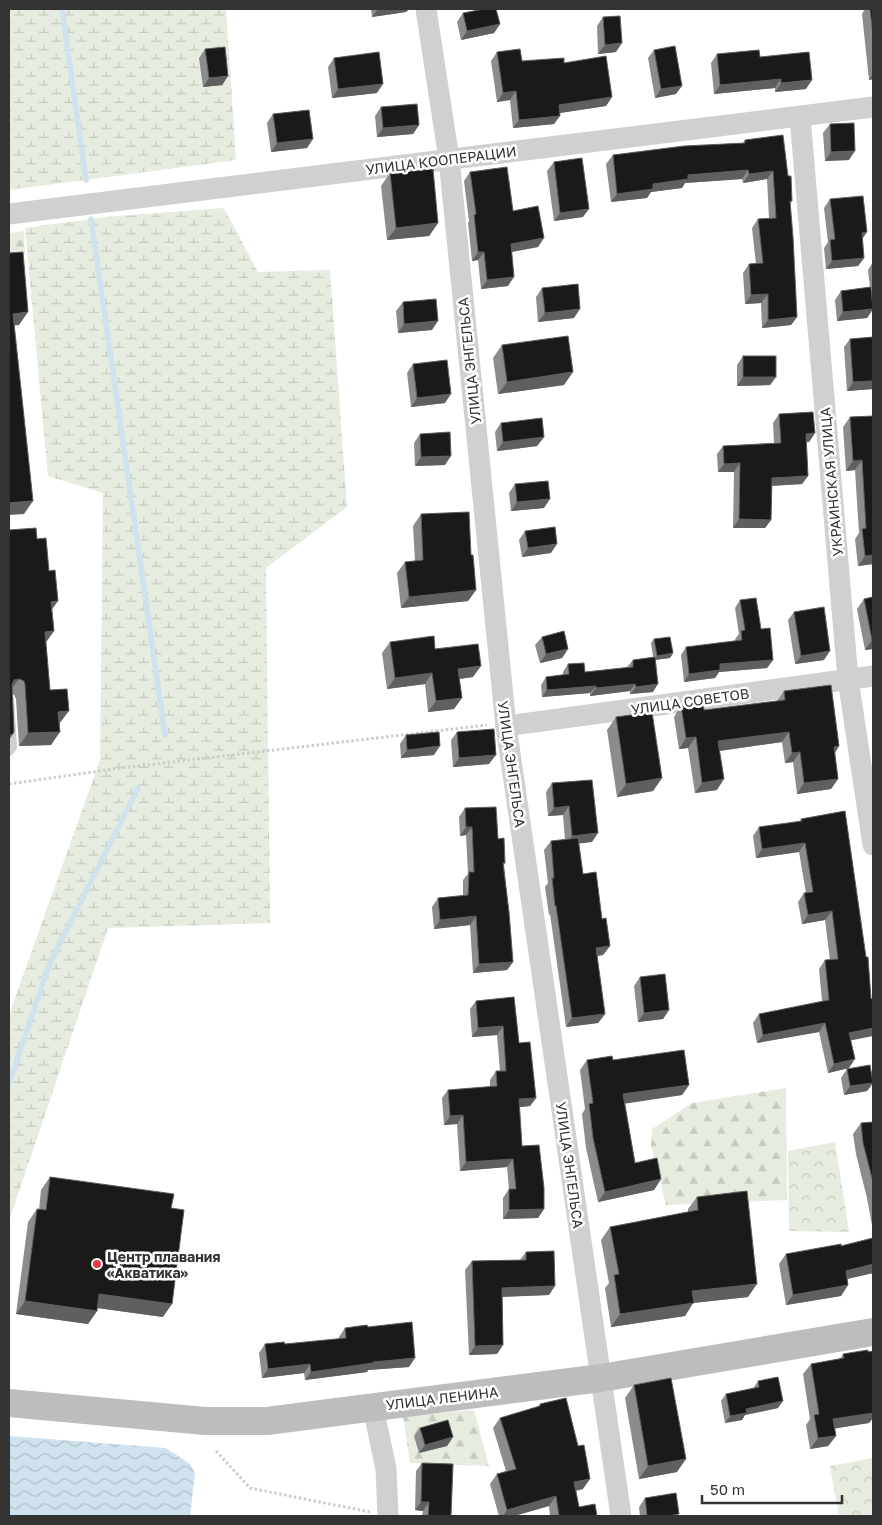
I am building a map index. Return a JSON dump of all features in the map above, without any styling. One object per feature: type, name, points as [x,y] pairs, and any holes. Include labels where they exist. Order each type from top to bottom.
[{"type":"street","name":"УЛИЦА ЭНГЕЛЬСА","points":[[426,9],[449,159],[506,726],[621,1516]]},
{"type":"street","name":"УЛИЦА КООПЕРАЦИИ","points":[[9,214],[449,159],[800,118],[873,107]]},
{"type":"street","name":"УКРАИНСКАЯ УЛИЦА","points":[[800,118],[848,679],[873,845]]},
{"type":"street","name":"УЛИЦА СОВЕТОВ","points":[[506,726],[873,676]]},
{"type":"street","name":"УЛИЦА ЛЕНИНА","points":[[9,1403],[206,1421],[268,1421],[600,1378],[873,1332]]},
{"type":"street","points":[[373,1408],[386,1469],[388,1516]]},
{"type":"lane","points":[[9,699],[12,747],[9,751]]},
{"type":"path","points":[[9,784],[131,766],[476,726],[496,724],[506,726]]},
{"type":"path","points":[[216,1451],[250,1488],[388,1516]]},
{"type":"green space","points":[[9,9],[226,9],[236,160],[9,190]]},
{"type":"green space","points":[[224,208],[258,272],[330,270],[347,507],[266,568],[270,923],[108,928],[9,1221],[9,1015],[100,760],[103,493],[48,476],[25,228],[105,217]]},
{"type":"green space","points":[[24,231],[25,254],[9,255],[9,233]]},
{"type":"green space","points":[[786,1088],[787,1200],[666,1205],[651,1146],[652,1129],[692,1103]]},
{"type":"green space","points":[[835,1142],[849,1232],[789,1231],[788,1151]]},
{"type":"green space","points":[[474,1410],[489,1466],[410,1463],[403,1416]]},
{"type":"green space","points":[[873,1458],[873,1516],[839,1516],[830,1466]]},
{"type":"water","points":[[9,1436],[166,1448],[190,1464],[195,1473],[190,1516],[9,1516]]},
{"type":"building","points":[[496,9],[500,24],[467,31],[463,13]]},
{"type":"building","points":[[870,9],[873,9],[873,35]]},
{"type":"building","points":[[620,16],[622,43],[605,45],[603,17]]},
{"type":"building","points":[[675,46],[682,86],[661,89],[654,50]]},
{"type":"building","points":[[225,47],[228,76],[209,78],[205,49]]},
{"type":"building","points":[[520,49],[522,61],[564,58],[564,63],[606,56],[612,97],[559,105],[560,116],[519,120],[516,91],[503,93],[497,52]]},
{"type":"building","points":[[759,50],[760,57],[809,52],[812,80],[781,83],[781,79],[720,85],[717,54]]},
{"type":"building","points":[[379,52],[383,84],[338,89],[334,58]]},
{"type":"building","points":[[417,104],[419,125],[383,128],[381,107]]},
{"type":"building","points":[[309,110],[313,139],[277,143],[273,114]]},
{"type":"building","points":[[854,123],[855,151],[831,152],[830,124]]},
{"type":"building","points":[[783,135],[788,176],[791,176],[792,201],[790,201],[797,317],[768,320],[768,294],[751,295],[749,264],[763,263],[758,219],[776,218],[773,171],[749,174],[748,170],[688,175],[688,179],[653,184],[653,189],[617,194],[613,155],[684,146],[745,143],[745,140]]},
{"type":"building","points":[[582,158],[589,209],[560,213],[554,162]]},
{"type":"building","points":[[507,167],[513,211],[538,206],[544,238],[511,244],[514,277],[487,280],[484,252],[478,252],[474,215],[476,214],[470,172]]},
{"type":"building","points":[[433,169],[438,223],[396,228],[390,173]]},
{"type":"building","points":[[863,196],[867,232],[862,233],[864,258],[832,261],[830,240],[835,239],[830,199]]},
{"type":"building","points":[[23,252],[28,312],[13,314],[33,501],[9,503],[9,253]]},
{"type":"building","points":[[578,284],[580,309],[545,313],[542,288]]},
{"type":"building","points":[[871,287],[873,309],[843,312],[841,291]]},
{"type":"building","points":[[436,299],[438,321],[404,324],[403,302]]},
{"type":"building","points":[[568,336],[573,372],[507,382],[502,345]]},
{"type":"building","points":[[873,337],[873,381],[853,382],[850,339]]},
{"type":"building","points":[[743,356],[776,356],[776,377],[743,377]]},
{"type":"building","points":[[447,360],[451,394],[417,398],[413,364]]},
{"type":"building","points":[[813,412],[815,433],[806,434],[808,476],[772,478],[771,520],[739,519],[740,463],[724,464],[723,446],[781,443],[779,414]]},
{"type":"building","points":[[873,416],[873,555],[865,556],[862,529],[866,528],[862,460],[853,461],[850,417]]},
{"type":"building","points":[[542,418],[544,437],[503,442],[501,423]]},
{"type":"building","points":[[450,432],[451,456],[421,457],[420,434]]},
{"type":"building","points":[[548,481],[550,499],[517,502],[515,484]]},
{"type":"building","points":[[469,512],[471,555],[473,555],[476,590],[409,597],[405,562],[423,560],[421,514]]},
{"type":"building","points":[[555,527],[557,544],[528,548],[525,531]]},
{"type":"building","points":[[36,528],[37,539],[46,538],[49,571],[55,570],[58,601],[51,602],[54,631],[45,632],[50,690],[67,689],[69,711],[58,712],[60,732],[28,733],[24,681],[14,680],[12,685],[14,731],[13,734],[9,735],[9,530]]},
{"type":"building","points":[[873,597],[873,640],[872,640],[864,599]]},
{"type":"building","points":[[756,598],[761,629],[770,628],[773,660],[720,664],[720,670],[689,674],[686,647],[742,640],[741,631],[745,630],[740,600]]},
{"type":"building","points":[[824,607],[830,651],[801,656],[794,612]]},
{"type":"building","points":[[564,631],[568,649],[546,654],[542,637]]},
{"type":"building","points":[[434,636],[435,649],[478,644],[481,666],[458,669],[462,698],[436,701],[432,673],[395,678],[390,642]]},
{"type":"building","points":[[670,637],[673,653],[657,656],[654,639]]},
{"type":"building","points":[[655,657],[658,684],[636,687],[635,684],[547,690],[546,677],[569,674],[568,664],[584,663],[585,672],[633,667],[633,660]]},
{"type":"building","points":[[831,685],[839,746],[834,747],[838,779],[804,783],[800,752],[792,753],[789,732],[718,741],[724,779],[702,783],[696,737],[686,738],[681,706],[703,703],[704,710],[785,700],[784,691]]},
{"type":"building","points":[[652,712],[662,778],[626,784],[616,717]]},
{"type":"building","points":[[494,729],[496,755],[459,758],[457,732]]},
{"type":"building","points":[[439,732],[440,746],[407,750],[406,735]]},
{"type":"building","points":[[592,780],[598,833],[572,836],[569,806],[554,808],[552,783]]},
{"type":"building","points":[[496,807],[498,839],[504,838],[505,863],[503,863],[513,962],[479,964],[476,916],[440,920],[438,898],[468,895],[469,872],[474,872],[472,827],[466,827],[465,808]]},
{"type":"building","points":[[845,811],[866,957],[868,957],[871,999],[873,998],[873,1028],[849,1033],[855,1059],[834,1064],[825,1023],[763,1035],[759,1014],[829,1000],[825,960],[838,959],[832,911],[808,915],[804,893],[813,892],[805,843],[762,849],[759,827],[802,821],[801,819]]},
{"type":"building","points":[[578,838],[583,874],[596,872],[602,919],[606,918],[610,946],[596,948],[605,1014],[572,1018],[555,906],[551,841]]},
{"type":"building","points":[[665,974],[669,1010],[644,1013],[640,977]]},
{"type":"building","points":[[514,997],[519,1043],[530,1042],[536,1098],[519,1099],[522,1146],[539,1145],[544,1188],[544,1209],[509,1210],[509,1189],[516,1189],[513,1159],[466,1162],[463,1115],[450,1116],[448,1090],[497,1086],[496,1071],[506,1071],[503,1026],[478,1028],[476,1001]]},
{"type":"building","points":[[684,1050],[689,1085],[623,1094],[635,1163],[657,1158],[661,1179],[605,1192],[593,1138],[589,1104],[593,1103],[587,1060],[612,1056],[613,1060]]},
{"type":"building","points":[[870,1065],[873,1083],[850,1086],[847,1069]]},
{"type":"building","points":[[873,1122],[873,1182],[863,1143],[861,1123]]},
{"type":"building","points":[[50,1177],[174,1194],[171,1208],[184,1210],[172,1304],[99,1294],[97,1311],[25,1301],[37,1209],[46,1210]]},
{"type":"building","points":[[747,1191],[757,1284],[692,1291],[694,1303],[620,1314],[614,1275],[619,1274],[610,1227],[698,1210],[697,1197]]},
{"type":"building","points":[[873,1238],[873,1264],[846,1271],[848,1285],[793,1295],[786,1254],[841,1244],[841,1246]]},
{"type":"building","points":[[554,1251],[555,1286],[502,1288],[503,1345],[475,1346],[472,1261],[526,1260],[526,1252]]},
{"type":"building","points":[[412,1322],[415,1358],[373,1362],[311,1372],[310,1364],[268,1369],[265,1344],[346,1338],[345,1328]]},
{"type":"building","points":[[868,1350],[868,1352],[873,1351],[873,1413],[833,1419],[836,1436],[818,1438],[814,1415],[819,1414],[811,1364],[844,1358],[843,1354]]},
{"type":"building","points":[[778,1377],[783,1401],[746,1409],[747,1413],[730,1416],[726,1394],[759,1387],[758,1381]]},
{"type":"building","points":[[671,1378],[686,1459],[648,1466],[634,1385]]},
{"type":"building","points":[[566,1398],[578,1446],[584,1445],[590,1479],[574,1482],[579,1507],[595,1504],[597,1516],[559,1516],[556,1496],[507,1510],[497,1474],[516,1469],[500,1418],[540,1406],[540,1404]]},
{"type":"building","points":[[448,1420],[453,1437],[425,1445],[420,1428]]},
{"type":"building","points":[[422,1463],[453,1464],[451,1516],[428,1516],[429,1502],[421,1502]]},
{"type":"building","points":[[676,1493],[679,1514],[647,1516],[645,1498]]},
{"type":"waterway","points":[[62,9],[86,180]]},
{"type":"waterway","points":[[91,219],[165,735]]},
{"type":"waterway","points":[[9,1084],[49,965],[138,788]]},
{"type":"place","name":"Центр плавания «Акватика»","points":[[97,1264]]}]
